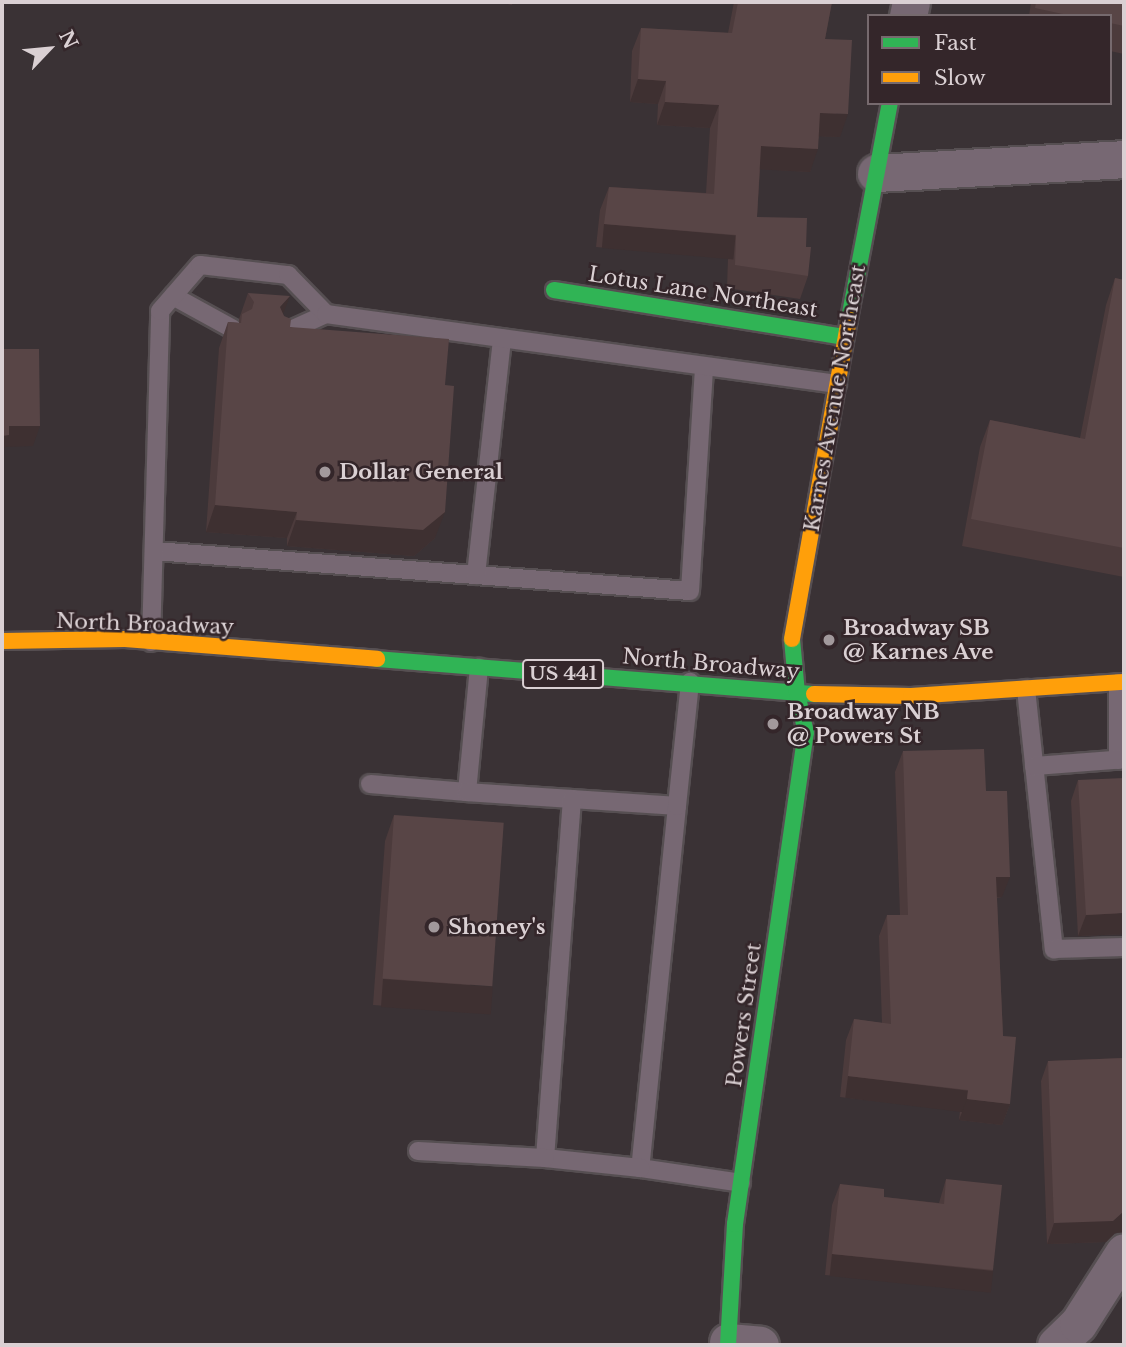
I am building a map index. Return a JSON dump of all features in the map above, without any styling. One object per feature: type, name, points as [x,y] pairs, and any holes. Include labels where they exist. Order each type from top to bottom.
[{"type":"street","name":"Karnes Avenue Northeast","points":[[797,693],[792,639],[845,337],[890,105]]},
{"type":"street","points":[[876,173],[1124,159]]},
{"type":"street","name":"Lotus Lane Northeast","points":[[554,289],[845,337]]},
{"type":"street","name":"North Broadway","points":[[2,641],[150,642],[690,682],[797,693],[911,696],[1121,682]]},
{"type":"street","name":"Powers Street","points":[[739,1344],[735,1224],[806,733],[797,693]]},
{"type":"street","points":[[1056,1345],[1078,1324],[1124,1252]]},
{"type":"lane","points":[[150,642],[160,311],[200,265],[288,275],[326,314]]},
{"type":"lane","points":[[173,296],[233,329]]},
{"type":"lane","points":[[282,334],[326,314],[837,384]]},
{"type":"lane","points":[[477,575],[502,338]]},
{"type":"lane","points":[[154,551],[690,591],[704,366]]},
{"type":"lane","points":[[467,792],[479,668]]},
{"type":"lane","points":[[640,1168],[690,682]]},
{"type":"lane","points":[[1034,766],[1121,759],[1121,682]]},
{"type":"lane","points":[[1026,689],[1054,949],[1124,947]]},
{"type":"lane","points":[[370,785],[677,806]]},
{"type":"lane","points":[[545,1158],[572,799]]},
{"type":"lane","points":[[418,1152],[545,1158],[640,1168],[741,1183]]},
{"type":"building","points":[[738,2],[832,2],[825,39],[852,40],[848,114],[820,113],[818,149],[761,146],[757,217],[807,218],[806,247],[811,247],[808,276],[735,265],[736,235],[604,224],[609,187],[714,194],[719,105],[665,102],[666,81],[638,79],[641,28],[732,33]]},
{"type":"building","points":[[1036,2],[1124,2],[1124,26],[1112,23],[1112,14],[1063,14],[1035,8]]},
{"type":"building","points":[[1115,278],[1124,280],[1124,548],[971,519],[990,420],[1085,439]]},
{"type":"building","name":"Dollar General","points":[[248,293],[290,296],[280,307],[284,316],[291,319],[290,327],[449,339],[445,385],[454,386],[445,512],[423,530],[296,520],[297,512],[215,505],[228,322],[241,323],[242,314],[252,309],[254,302]]},
{"type":"building","points":[[2,349],[39,349],[40,426],[9,426],[9,435],[2,436]]},
{"type":"building","points":[[984,749],[986,791],[1007,791],[1010,877],[996,877],[1003,1036],[1016,1037],[1010,1104],[967,1099],[968,1090],[848,1076],[854,1019],[891,1024],[887,915],[908,915],[903,751]]},
{"type":"building","points":[[1124,778],[1124,913],[1086,915],[1078,780]]},
{"type":"building","name":"Shoney's","points":[[394,815],[504,823],[492,986],[383,979]]},
{"type":"building","points":[[1124,1058],[1124,1212],[1113,1221],[1054,1223],[1048,1061]]},
{"type":"building","points":[[946,1179],[1002,1185],[993,1270],[832,1254],[840,1184],[884,1189],[884,1197],[944,1204]]},
{"type":"traffic: fast","points":[[849,319],[890,105]]},
{"type":"traffic: fast","points":[[554,290],[845,337]]},
{"type":"traffic: fast","points":[[728,1345],[735,1224],[806,733],[797,693],[792,639]]},
{"type":"traffic: fast","points":[[377,659],[814,694]]},
{"type":"traffic: slow","points":[[792,639],[849,319]]},
{"type":"traffic: slow","points":[[2,641],[125,639],[377,659]]},
{"type":"traffic: slow","points":[[814,694],[911,696],[1124,682]]},
{"type":"place","name":"Dollar General","points":[[325,472]]},
{"type":"place","name":"Broadway SB @ Karnes Ave","points":[[829,640]]},
{"type":"place","name":"Broadway NB @ Powers St","points":[[773,724]]},
{"type":"place","name":"Shoney's","points":[[434,927]]}]
